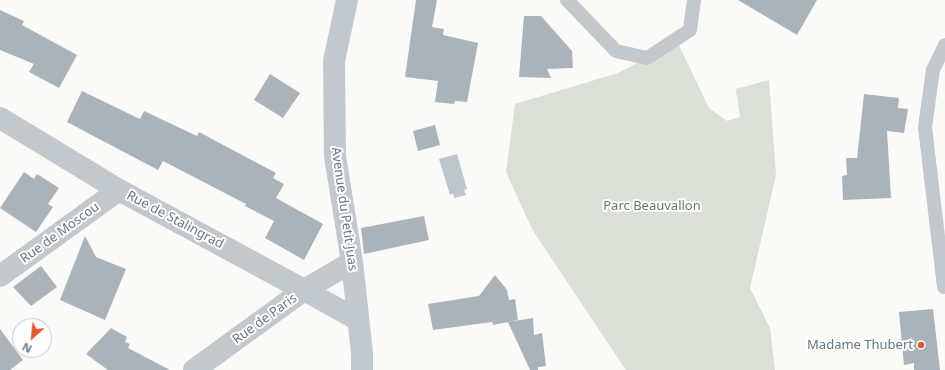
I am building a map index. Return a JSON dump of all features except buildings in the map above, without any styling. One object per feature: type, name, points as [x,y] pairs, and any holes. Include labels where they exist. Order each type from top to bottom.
[{"type":"street","name":"Avenue du Petit Juas","points":[[347,0],[334,61],[335,156],[352,262],[362,370]]},
{"type":"street","name":"Rue de Stalingrad","points":[[0,118],[119,190],[304,290]]},
{"type":"street","name":"Rue de Moscou","points":[[0,276],[119,190]]},
{"type":"street","points":[[304,290],[352,262]]},
{"type":"street","name":"Rue de Paris","points":[[194,370],[304,290],[358,320]]},
{"type":"lane","points":[[567,0],[616,51],[647,58],[690,30],[694,0]]},
{"type":"lane","points":[[944,287],[925,127],[933,70],[945,45]]},
{"type":"green space","name":"Parc Beauvallon","points":[[676,39],[709,108],[727,121],[740,117],[736,89],[769,80],[776,175],[750,288],[770,328],[775,370],[626,370],[532,229],[506,172],[515,104],[618,73],[647,58]]},
{"type":"shaded area","points":[[457,154],[467,189],[464,190],[466,195],[454,198],[453,193],[450,195],[439,159]]},
{"type":"place","name":"Madame Thubert","points":[[921,345]]}]
